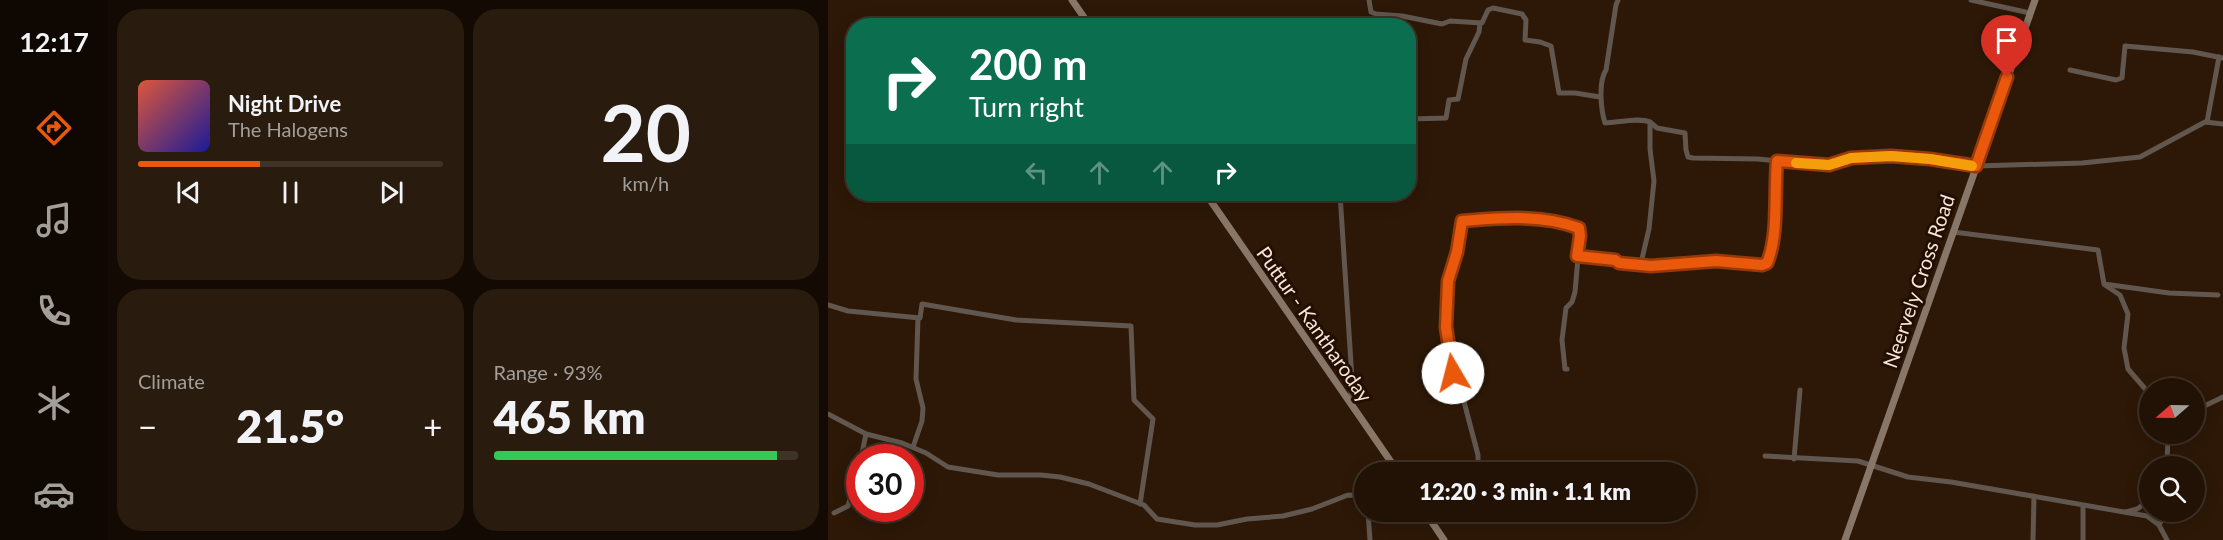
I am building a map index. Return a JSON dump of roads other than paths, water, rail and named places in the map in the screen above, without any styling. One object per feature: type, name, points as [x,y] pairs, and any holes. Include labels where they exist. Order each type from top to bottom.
[{"type":"street","points":[[1072,0],[1084,18]]},
{"type":"street","points":[[1369,0],[1371,12],[1376,15],[1412,18]]},
{"type":"street","points":[[1618,0],[1606,70],[1602,77],[1603,92],[1600,97],[1605,123],[1635,120],[1650,122],[1657,128],[1685,133],[1688,157],[1829,165],[1851,158],[1891,156],[1976,166],[2082,163],[2140,157],[2207,122],[2223,124]]},
{"type":"street","points":[[1971,0],[2030,13]]},
{"type":"street","name":"Neervely Cross Road","points":[[1845,540],[2035,0]]},
{"type":"street","points":[[1416,19],[1442,24],[1449,21],[1480,23],[1484,22],[1488,10],[1492,8],[1522,14],[1526,20],[1525,40],[1551,46],[1559,93],[1600,97]]},
{"type":"street","points":[[1416,119],[1446,118],[1449,100],[1458,99],[1466,59],[1479,32],[1480,23]]},
{"type":"street","points":[[2070,70],[2116,80],[2122,78],[2125,46],[2221,57],[2207,122]]},
{"type":"street","points":[[1641,263],[1649,229],[1654,181],[1650,149],[1650,122]]},
{"type":"street","points":[[1577,256],[1651,266],[1716,261],[1762,265],[1767,263],[1773,228],[1777,161]]},
{"type":"street","name":"Puttur - Kantharoday","points":[[1211,201],[1391,462]]},
{"type":"street","points":[[1340,201],[1351,348],[1350,403]]},
{"type":"street","points":[[1478,462],[1462,394],[1453,373],[1446,327],[1448,281],[1457,252],[1462,221],[1531,217],[1579,228],[1575,292],[1572,302],[1566,308],[1562,340],[1567,369]]},
{"type":"street","points":[[1953,232],[2098,250],[2104,284],[2120,295],[2128,314],[2124,348],[2128,369],[2139,382]]},
{"type":"street","points":[[2104,284],[2169,293],[2218,295]]},
{"type":"street","points":[[914,444],[923,408],[916,379],[918,318],[922,304],[1017,320],[1131,326],[1134,400],[1153,419],[1140,504]]},
{"type":"street","points":[[828,305],[848,311],[918,318]]},
{"type":"street","points":[[1794,459],[1800,390]]},
{"type":"street","points":[[2205,406],[2223,397]]},
{"type":"street","points":[[828,414],[866,434],[902,444]]},
{"type":"street","points":[[864,444],[866,434]]},
{"type":"street","points":[[924,452],[948,467],[998,475],[1041,474],[1089,484],[1140,504],[1157,519],[1195,525],[1217,525],[1247,519],[1283,516],[1312,509],[1348,495],[1354,495]]},
{"type":"street","points":[[1765,456],[1858,461],[1908,477],[2147,516],[2159,525],[2167,540]]},
{"type":"street","points":[[2033,540],[2034,496]]},
{"type":"street","points":[[2082,506],[2083,540]]},
{"type":"street","points":[[834,513],[846,507]]},
{"type":"street","points":[[2125,513],[2139,508]]},
{"type":"street","points":[[1369,522],[1370,540]]},
{"type":"street","points":[[1432,522],[1444,540]]}]
